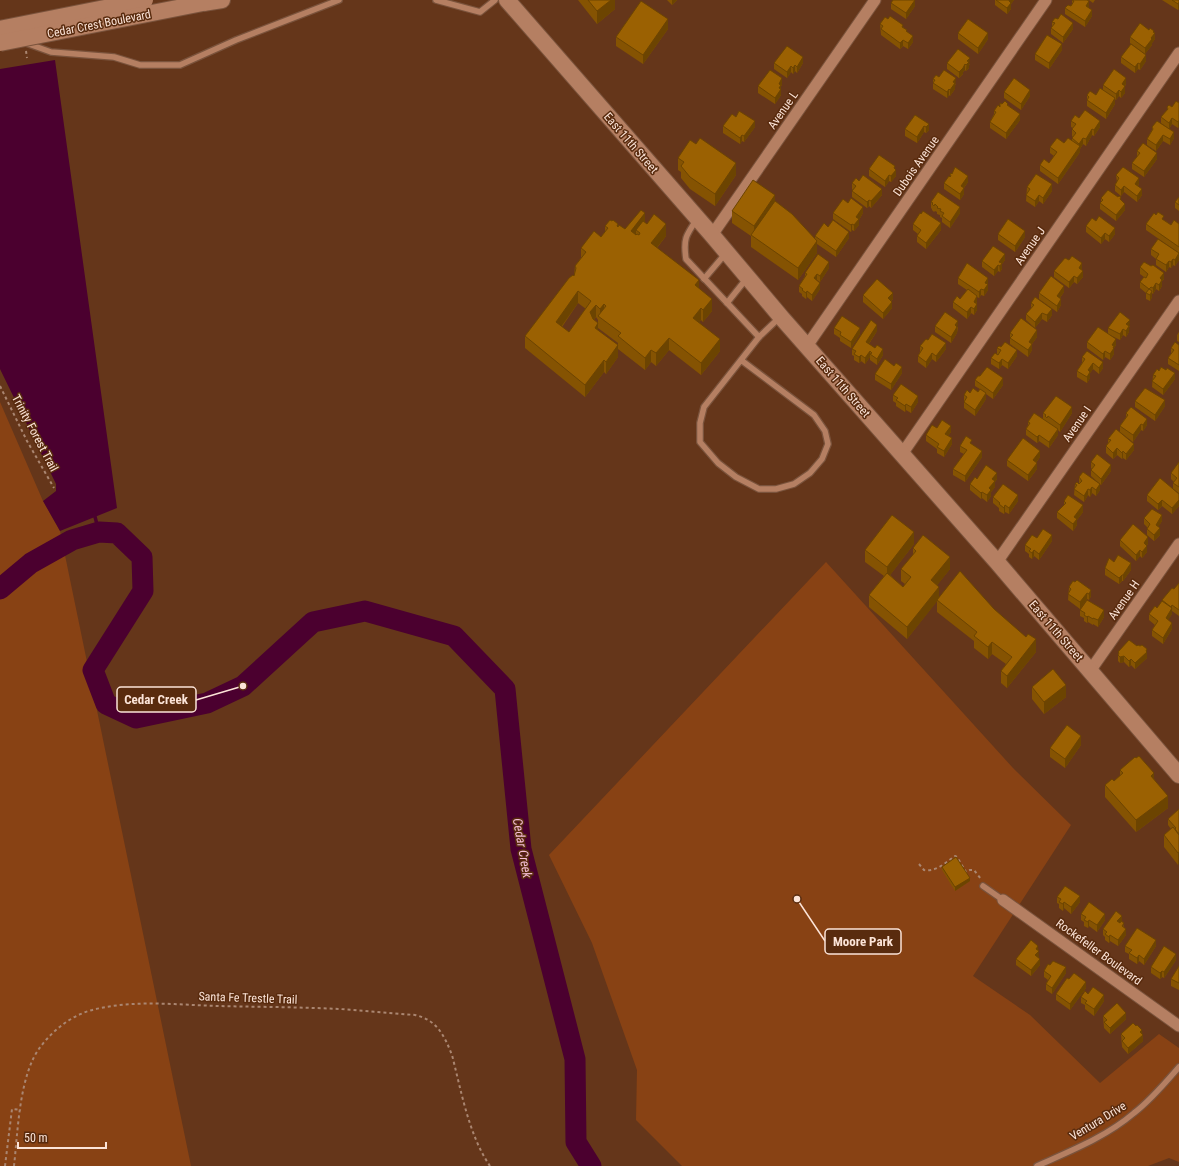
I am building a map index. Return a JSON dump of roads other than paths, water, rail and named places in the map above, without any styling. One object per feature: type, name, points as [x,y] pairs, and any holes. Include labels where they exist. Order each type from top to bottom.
[{"type":"street","name":"Cedar Crest Boulevard","points":[[0,29],[145,0]]},
{"type":"street","name":"Cedar Crest Boulevard","points":[[0,43],[222,0]]},
{"type":"street","name":"East 11th Street","points":[[507,0],[712,235],[781,317],[997,562],[1179,775]]},
{"type":"street","name":"Avenue L","points":[[712,235],[875,0]]},
{"type":"street","name":"Dubois Avenue","points":[[807,346],[1046,0]]},
{"type":"street","name":"Avenue J","points":[[902,454],[1179,53]]},
{"type":"street","name":"Avenue I","points":[[997,562],[1179,301]]},
{"type":"street","name":"Avenue H","points":[[1090,671],[1179,544]]},
{"type":"street","name":"Rockefeller Boulevard","points":[[1003,900],[1179,1026]]},
{"type":"lane","points":[[24,42],[51,52],[114,57],[140,65],[180,65],[236,40],[339,0]]},
{"type":"lane","points":[[436,0],[480,12],[495,0]]},
{"type":"lane","points":[[697,219],[687,233],[684,246],[686,258],[704,279],[760,337]]},
{"type":"lane","points":[[704,279],[726,253]]},
{"type":"lane","points":[[727,303],[747,278]]},
{"type":"lane","points":[[741,360],[814,415],[825,431],[828,444],[822,459],[810,473],[794,484],[776,489],[759,489],[736,477],[718,463],[700,442],[700,423],[704,407],[741,360],[760,337],[781,317]]},
{"type":"lane","points":[[983,886],[1003,900]]},
{"type":"lane","name":"Ventura Drive","points":[[1037,1166],[1091,1141],[1120,1123],[1134,1113],[1157,1092],[1179,1067]]},
{"type":"waterway","points":[[94,513],[99,532]]},
{"type":"waterway","name":"Cedar Creek","points":[[0,589],[31,563],[72,540],[99,532],[117,533],[142,557],[143,591],[93,670],[106,704],[136,718],[207,703],[243,686],[313,622],[365,611],[454,636],[505,689],[521,849],[575,1059],[576,1142],[591,1166]]},
{"type":"place","name":"Cedar Creek","points":[[243,686]]},
{"type":"place","name":"Moore Park","points":[[797,899]]}]
